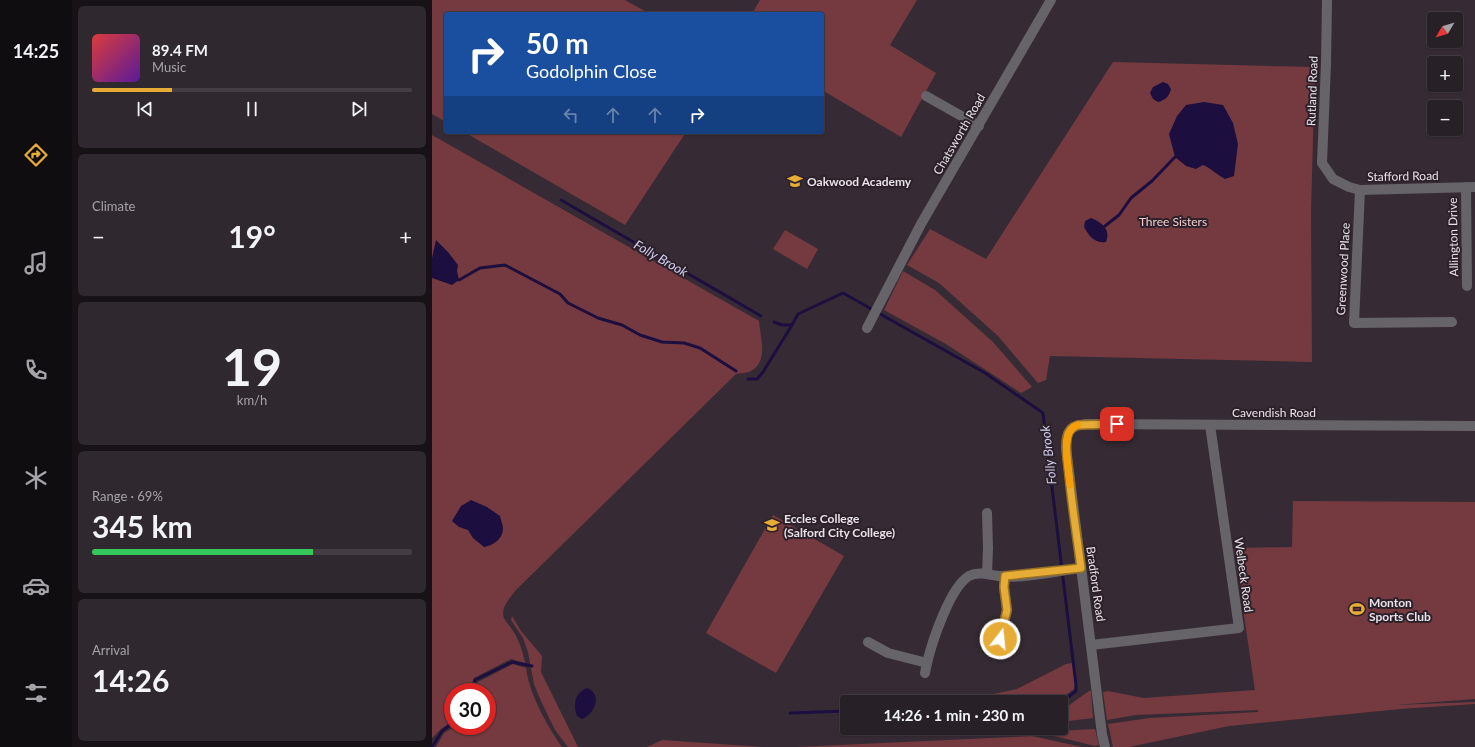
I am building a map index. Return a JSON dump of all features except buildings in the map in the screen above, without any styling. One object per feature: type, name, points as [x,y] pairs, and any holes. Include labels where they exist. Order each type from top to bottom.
[{"type":"street","name":"Chatsworth Road","points":[[869,324],[921,224],[1051,0]]},
{"type":"street","name":"Rutland Road","points":[[1326,0],[1326,63],[1322,163],[1333,179]]},
{"type":"street","points":[[926,96],[979,126]]},
{"type":"street","name":"Stafford Road","points":[[1333,179],[1349,187],[1360,190],[1470,187]]},
{"type":"street","name":"Allington Drive","points":[[1467,286],[1470,187]]},
{"type":"street","name":"Greenwood Place","points":[[1360,190],[1354,322],[1452,322]]},
{"type":"street","name":"Cavendish Road","points":[[1073,426],[1086,424],[1475,426]]},
{"type":"street","name":"Welbeck Road","points":[[1091,645],[1239,628],[1210,425]]},
{"type":"street","name":"Bradford Road","points":[[1073,426],[1067,437],[1066,448],[1102,734],[1105,747]]},
{"type":"street","points":[[987,513],[987,574]]},
{"type":"street","points":[[868,642],[894,656],[926,668],[939,622],[958,588],[970,576],[982,573],[1005,576],[1081,568]]},
{"type":"street","points":[[1000,639],[1007,610],[1004,587],[1005,576]]},
{"type":"street","points":[[876,659],[882,650]]},
{"type":"green space","points":[[432,0],[625,0],[646,12],[444,12],[444,121],[432,114]]},
{"type":"green space","points":[[760,0],[917,0],[890,45],[936,73],[901,137],[824,91],[824,12],[753,12]]},
{"type":"green space","name":"Three Sisters","points":[[1113,62],[1315,67],[1311,212],[1312,362],[1050,356],[1046,380],[1038,383],[998,336],[939,283],[907,265],[930,229],[986,259]]},
{"type":"green space","points":[[467,134],[685,134],[625,225]]},
{"type":"green space","points":[[432,135],[759,321],[762,341],[762,355],[757,367],[749,372],[736,374],[516,590],[506,603],[503,614],[505,620],[519,642],[525,663],[511,659],[474,678],[472,683],[444,683],[444,727],[432,738]]},
{"type":"green space","points":[[785,230],[818,249],[807,269],[773,249]]},
{"type":"green space","points":[[903,271],[935,290],[993,342],[1032,387],[1021,393],[946,344],[884,310]]},
{"type":"green space","name":"Monton Sports Club","points":[[1293,501],[1475,502],[1475,699],[1395,705],[1475,702],[1475,704],[1400,709],[1229,726],[1129,747],[1113,747],[1108,724],[1150,718],[1258,712],[1258,710],[1136,715],[1107,720],[1103,692],[1108,691],[1144,698],[1255,690],[1234,548],[1292,547]]},
{"type":"green space","points":[[773,515],[844,556],[776,673],[706,633]]},
{"type":"green space","points":[[512,616],[521,631],[542,656],[541,672],[578,747],[568,747],[555,730],[534,684],[528,652],[523,638],[511,620]]},
{"type":"green space","points":[[1073,663],[1075,685],[1074,689],[1067,694],[989,695],[1017,689],[1066,664]]},
{"type":"green space","points":[[513,664],[526,668],[531,688],[540,709],[550,729],[562,747],[436,747],[444,733],[444,735],[496,735],[496,683],[478,682]]},
{"type":"green space","points":[[1091,691],[1093,718],[1068,721],[1068,706]]},
{"type":"green space","points":[[1095,729],[1099,745],[1095,746],[1050,735],[1068,735],[1068,730]]},
{"type":"green space","points":[[1032,736],[1082,747],[797,747]]},
{"type":"green space","points":[[662,740],[763,747],[647,747]]},
{"type":"shaded area","points":[[1163,82],[1168,84],[1171,89],[1167,97],[1158,102],[1153,99],[1150,93],[1153,87]]},
{"type":"shaded area","points":[[1204,102],[1223,105],[1233,123],[1238,144],[1234,176],[1225,179],[1203,165],[1196,169],[1186,166],[1175,157],[1169,134],[1177,116],[1186,105]]},
{"type":"shaded area","points":[[1091,218],[1102,224],[1106,230],[1106,242],[1096,241],[1090,236],[1084,227],[1085,221]]},
{"type":"shaded area","points":[[436,240],[458,265],[457,271],[459,280],[452,285],[432,278],[432,258]]},
{"type":"shaded area","points":[[471,500],[487,507],[500,516],[503,526],[503,533],[499,539],[490,545],[484,547],[473,538],[468,530],[459,527],[452,521],[461,506]]},
{"type":"shaded area","points":[[587,688],[592,691],[596,699],[594,709],[582,719],[577,716],[575,704],[579,693]]},
{"type":"waterway","points":[[1105,226],[1119,215],[1131,198],[1152,181],[1175,157]]},
{"type":"waterway","name":"Folly Brook","points":[[561,200],[761,316]]},
{"type":"waterway","points":[[459,280],[480,268],[505,265],[560,294],[568,303],[598,318],[622,325],[640,335],[662,342],[684,343],[700,348],[736,371]]},
{"type":"waterway","name":"Folly Brook","points":[[774,322],[782,325],[792,325],[798,314],[843,293],[985,373],[1043,413],[1076,685],[1076,691],[1068,697]]},
{"type":"waterway","points":[[748,379],[757,379],[763,372],[792,325]]},
{"type":"waterway","name":"Folly Brook","points":[[474,683],[475,680],[512,662],[532,666]]},
{"type":"waterway","name":"Folly Brook","points":[[790,713],[840,711]]},
{"type":"waterway","name":"Folly Brook","points":[[432,747],[444,730]]},
{"type":"slow traffic","points":[[1070,485],[1066,442],[1069,431],[1073,426],[1078,425]]},
{"type":"place","name":"Oakwood Academy","points":[[795,181]]},
{"type":"place","name":"Eccles College (Salford City College)","points":[[772,525]]},
{"type":"place","name":"Monton Sports Club","points":[[1357,609]]},
{"type":"route","points":[[1000,639],[1007,610],[1004,587],[1005,576],[1081,568],[1066,448],[1069,431],[1073,426],[1078,425],[1117,424]]}]
